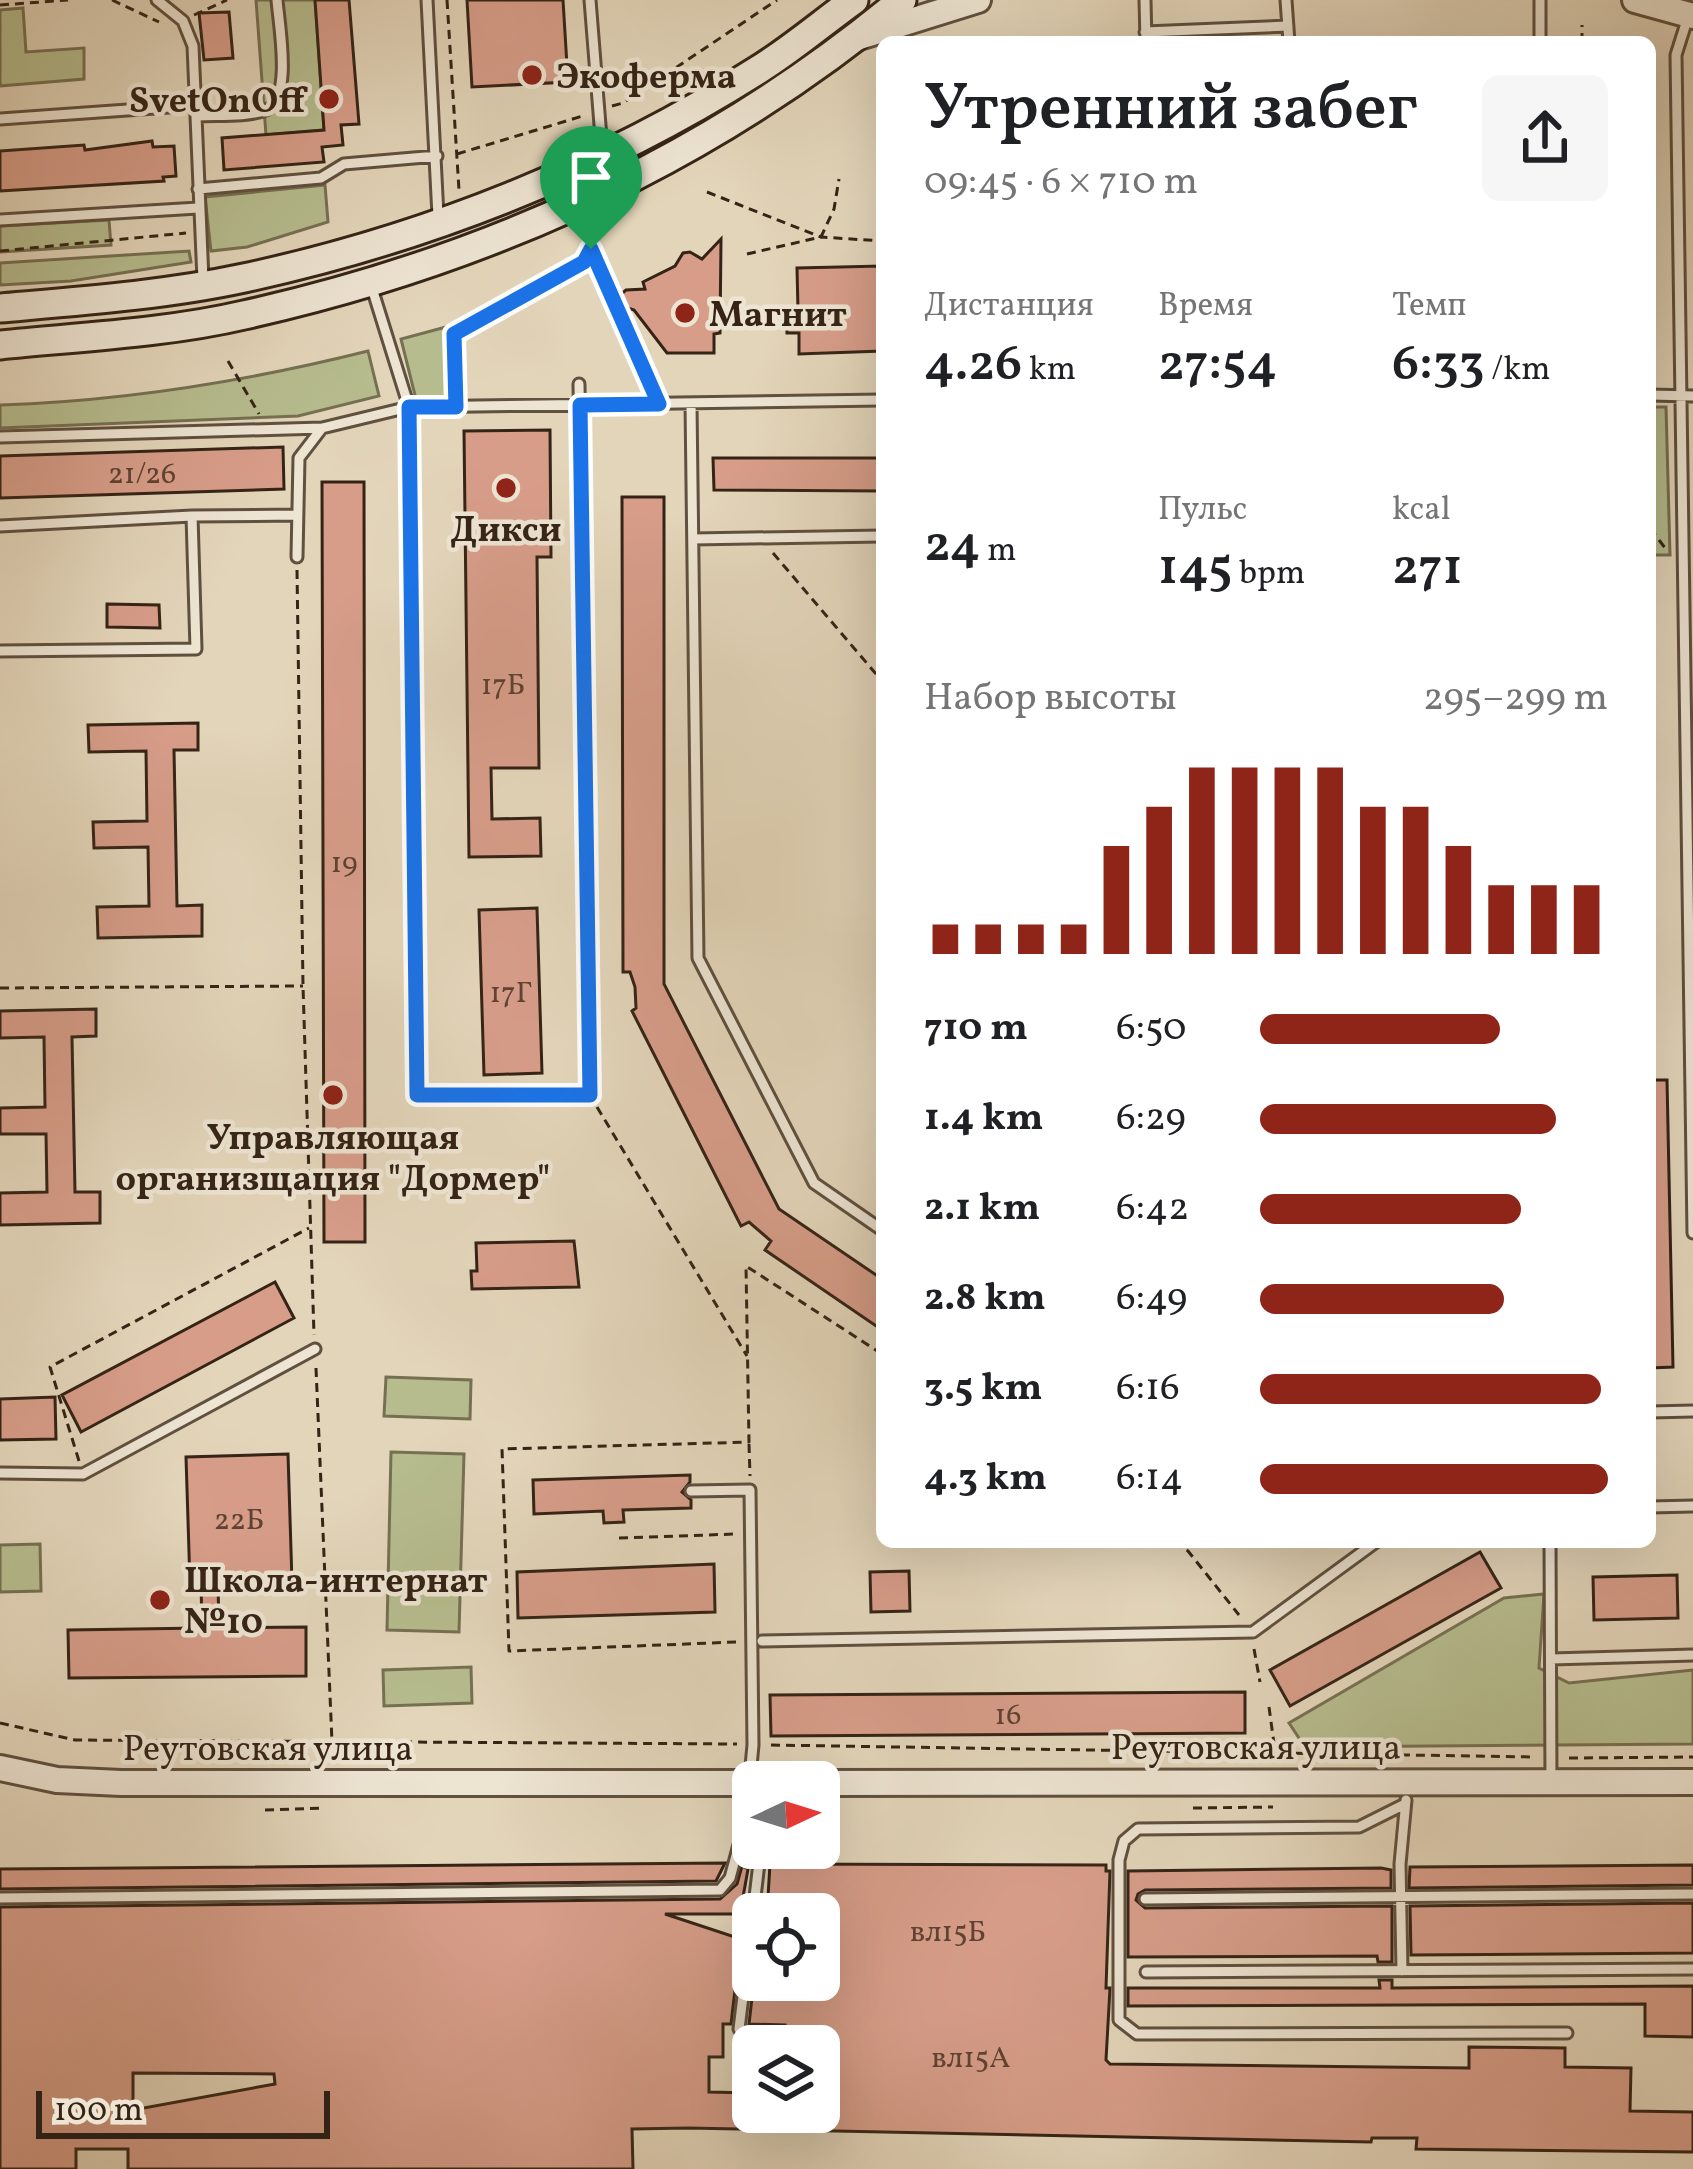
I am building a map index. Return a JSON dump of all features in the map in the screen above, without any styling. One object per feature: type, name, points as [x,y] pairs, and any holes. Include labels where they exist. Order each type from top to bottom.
[{"type":"main road","points":[[0,308],[203,285],[266,272],[449,219],[602,156],[760,69],[854,0]]},
{"type":"main road","points":[[0,345],[240,316],[370,282],[521,230],[654,169],[774,97],[902,0]]},
{"type":"street","points":[[854,39],[978,0]]},
{"type":"street","points":[[1635,0],[1691,15]]},
{"type":"street","name":"Реутовская улица","points":[[0,1768],[56,1780],[121,1784],[732,1783]]},
{"type":"street","name":"Реутовская улица","points":[[840,1783],[1406,1793],[1551,1770],[1693,1782]]},
{"type":"lane","points":[[157,0],[183,21],[194,46],[203,285]]},
{"type":"lane","points":[[0,119],[263,111],[276,104],[283,88],[278,0]]},
{"type":"lane","points":[[428,0],[437,156],[449,219]]},
{"type":"lane","points":[[590,0],[602,156]]},
{"type":"lane","points":[[1144,0],[1145,36]]},
{"type":"lane","points":[[1286,0],[1289,36]]},
{"type":"lane","points":[[1540,0],[1540,36]]},
{"type":"lane","points":[[1691,15],[1676,56],[1687,396],[1693,1234]]},
{"type":"lane","points":[[1158,36],[1288,26]]},
{"type":"lane","points":[[198,189],[321,178],[344,164],[437,156]]},
{"type":"lane","points":[[0,220],[198,208]]},
{"type":"lane","points":[[370,282],[409,407],[417,1095],[590,1095],[579,384]]},
{"type":"lane","points":[[1656,395],[1687,396]]},
{"type":"lane","points":[[0,437],[322,428],[409,407],[876,400]]},
{"type":"lane","points":[[692,404],[698,958],[814,1183],[876,1226]]},
{"type":"lane","points":[[297,557],[299,458],[322,428]]},
{"type":"lane","points":[[0,526],[298,514]]},
{"type":"lane","points":[[0,651],[196,649],[192,515]]},
{"type":"lane","points":[[693,538],[876,536]]},
{"type":"lane","points":[[0,1473],[83,1474],[315,1349]]},
{"type":"lane","points":[[1656,1412],[1693,1411]]},
{"type":"lane","points":[[691,1491],[750,1490],[757,1641],[752,1761]]},
{"type":"lane","points":[[1656,1507],[1693,1506]]},
{"type":"lane","points":[[757,1641],[1253,1632],[1368,1548]]},
{"type":"lane","points":[[1550,1548],[1551,1770]]},
{"type":"lane","points":[[1550,1659],[1693,1655]]},
{"type":"lane","points":[[1402,1971],[1406,1793]]},
{"type":"lane","points":[[1406,1793],[1359,1827],[1138,1828],[1124,1841],[1119,1860],[1120,2020],[1138,2034],[1567,2033]]},
{"type":"lane","points":[[0,1898],[720,1890],[732,1869]]},
{"type":"lane","points":[[1145,1899],[1693,1894]]},
{"type":"lane","points":[[1146,1972],[1693,1969]]},
{"type":"path","points":[[0,5],[68,0]]},
{"type":"path","points":[[112,0],[169,27],[226,0]]},
{"type":"path","points":[[447,0],[457,154],[449,219]]},
{"type":"path","points":[[457,154],[623,103],[777,0]]},
{"type":"path","points":[[1582,25],[1582,36]]},
{"type":"path","points":[[821,237],[834,209],[839,179]]},
{"type":"path","points":[[707,192],[821,237],[876,242]]},
{"type":"path","points":[[0,251],[199,232]]},
{"type":"path","points":[[747,254],[821,237]]},
{"type":"path","points":[[456,407],[454,334],[584,262],[591,249],[659,404]]},
{"type":"path","points":[[228,362],[266,428]]},
{"type":"path","points":[[760,538],[876,674]]},
{"type":"path","points":[[297,557],[310,1227],[332,1742]]},
{"type":"path","points":[[0,988],[303,986]]},
{"type":"path","points":[[590,1095],[748,1358]]},
{"type":"path","points":[[83,1474],[50,1367],[310,1227]]},
{"type":"path","points":[[750,1490],[746,1266],[876,1350]]},
{"type":"path","points":[[749,1442],[502,1449],[509,1651],[757,1641]]},
{"type":"path","points":[[619,1538],[750,1534]]},
{"type":"path","points":[[1183,1548],[1253,1632],[1254,1667],[1260,1682]]},
{"type":"path","points":[[1269,1707],[1275,1753]]},
{"type":"path","points":[[0,1724],[75,1740],[1275,1753],[1551,1770],[1693,1757]]},
{"type":"path","points":[[265,1810],[325,1808]]},
{"type":"path","points":[[1193,1808],[1273,1808]]},
{"type":"green space","points":[[256,0],[315,0],[324,130],[266,135]]},
{"type":"green space","points":[[23,8],[26,52],[84,48],[84,79],[0,86],[0,10]]},
{"type":"green space","points":[[325,185],[328,222],[247,247],[211,251],[205,197]]},
{"type":"green space","points":[[109,220],[111,245],[0,252],[0,226]]},
{"type":"green space","points":[[189,251],[191,262],[71,281],[0,285],[0,263]]},
{"type":"green space","points":[[446,327],[450,400],[416,399],[401,339]]},
{"type":"green space","points":[[368,351],[379,396],[298,416],[0,428],[0,405],[186,388]]},
{"type":"green space","points":[[1656,407],[1666,407],[1670,555],[1656,555]]},
{"type":"green space","points":[[386,1377],[471,1380],[470,1419],[384,1416]]},
{"type":"green space","points":[[391,1452],[464,1454],[459,1632],[387,1630]]},
{"type":"green space","points":[[40,1544],[41,1591],[0,1592],[0,1545]]},
{"type":"green space","points":[[1544,1594],[1539,1668],[1569,1683],[1693,1670],[1693,1744],[1305,1747],[1289,1723],[1504,1598]]},
{"type":"green space","points":[[471,1667],[472,1703],[384,1706],[383,1670]]},
{"type":"building","points":[[315,0],[349,0],[359,124],[341,125],[343,145],[322,147],[324,162],[224,170],[222,138],[324,130]]},
{"type":"building","points":[[467,0],[563,0],[568,82],[472,87]]},
{"type":"building","points":[[229,12],[233,58],[204,60],[199,13]]},
{"type":"building","points":[[152,141],[153,147],[174,146],[176,176],[163,177],[164,181],[0,191],[0,151],[84,145],[85,150]]},
{"type":"building","points":[[721,239],[720,333],[714,334],[714,353],[667,353],[634,310],[619,305],[619,296],[626,290],[645,289],[643,282],[675,266],[683,253],[702,259]]},
{"type":"building","points":[[876,266],[876,351],[799,354],[799,333],[787,333],[786,311],[798,310],[797,268]]},
{"type":"building","points":[[550,430],[551,557],[537,557],[539,768],[491,768],[492,819],[540,818],[541,856],[469,857],[464,431]]},
{"type":"building","points":[[283,447],[284,489],[0,498],[0,456]]},
{"type":"building","points":[[713,458],[876,458],[876,491],[714,490]]},
{"type":"building","points":[[322,482],[364,482],[365,1242],[324,1242]]},
{"type":"building","points":[[622,497],[664,497],[664,984],[779,1209],[876,1275],[876,1326],[765,1250],[771,1241],[749,1222],[741,1226],[632,1011],[635,987],[630,972],[623,972]]},
{"type":"building","points":[[107,604],[159,605],[160,628],[107,627]]},
{"type":"building","points":[[198,723],[198,750],[174,750],[177,906],[202,905],[202,936],[98,938],[97,907],[149,906],[148,847],[94,848],[93,822],[147,821],[146,751],[89,752],[88,725]]},
{"type":"building","points":[[537,908],[542,1073],[484,1075],[479,910]]},
{"type":"building","points":[[96,1009],[96,1036],[72,1037],[75,1192],[100,1192],[100,1223],[0,1225],[0,1193],[47,1192],[46,1134],[0,1134],[0,1108],[45,1107],[44,1037],[0,1038],[0,1011]]},
{"type":"building","points":[[1656,1080],[1667,1080],[1673,1367],[1656,1368]]},
{"type":"building","points":[[574,1241],[579,1287],[472,1289],[476,1243]]},
{"type":"building","points":[[275,1282],[294,1318],[81,1432],[62,1395]]},
{"type":"building","points":[[55,1397],[56,1439],[0,1440],[0,1399]]},
{"type":"building","points":[[288,1454],[292,1582],[218,1584],[219,1628],[306,1627],[306,1676],[69,1678],[68,1630],[202,1628],[201,1584],[190,1584],[186,1457]]},
{"type":"building","points":[[690,1475],[682,1492],[691,1500],[691,1508],[623,1510],[624,1522],[604,1523],[603,1511],[534,1514],[533,1480]]},
{"type":"building","points":[[1480,1552],[1501,1588],[1290,1706],[1270,1670]]},
{"type":"building","points":[[714,1564],[715,1612],[518,1618],[517,1572]]},
{"type":"building","points":[[909,1571],[910,1611],[871,1612],[870,1572]]},
{"type":"building","points":[[1677,1575],[1678,1618],[1594,1620],[1593,1577]]},
{"type":"building","points":[[1245,1692],[1245,1733],[771,1736],[770,1695]]},
{"type":"building","points":[[725,1863],[716,1881],[0,1889],[0,1869]]},
{"type":"building","points":[[840,1864],[1106,1865],[1110,1871],[1106,1988],[1110,1988],[1106,2060],[1110,2064],[1469,2068],[1469,2047],[1565,2048],[1565,2067],[1631,2068],[1630,2111],[1693,2112],[1693,2152],[1416,2149],[1417,2138],[1372,2138],[1371,2142],[840,2131],[840,2025],[749,2024],[752,2001],[840,2001],[840,1893],[768,1893],[770,1869],[840,1869]]},
{"type":"building","points":[[1693,1865],[1693,1885],[1409,1888],[1410,1867]]},
{"type":"building","points":[[741,1869],[748,1869],[744,1893],[732,1893],[732,1914],[665,1914],[732,1936],[731,2024],[723,2024],[723,2057],[709,2057],[709,2092],[732,2093],[732,2129],[632,2129],[633,2169],[128,2169],[128,2149],[76,2149],[76,2169],[0,2169],[0,1907],[720,1899],[737,1884]],"holes":[[[133,2073],[274,2074],[275,2084],[133,2110]]]},
{"type":"building","points":[[1391,1870],[1391,1888],[1145,1890],[1136,1900],[1145,1908],[1392,1906],[1392,1962],[1378,1962],[1377,1956],[1128,1957],[1128,1871]]},
{"type":"building","points":[[1693,1903],[1693,1953],[1411,1955],[1410,1906]]},
{"type":"building","points":[[1379,1980],[1392,1980],[1392,1988],[1693,1986],[1693,2037],[1645,2036],[1645,2004],[1128,2006],[1128,1988],[1380,1988]]},
{"type":"place","name":"Экоферма","points":[[532,75]]},
{"type":"place","name":"SvetOnOff","points":[[329,99]]},
{"type":"place","name":"Магнит","points":[[685,313]]},
{"type":"place","name":"Дикси","points":[[506,488]]},
{"type":"place","name":"Управляющая организщация \"Дормер\"","points":[[333,1095]]},
{"type":"place","name":"Школа-интернат №10","points":[[160,1600]]},
{"type":"route","points":[[591,249],[659,404],[580,405],[590,1095],[417,1095],[409,407],[456,407],[454,334],[584,262],[591,249]]}]
